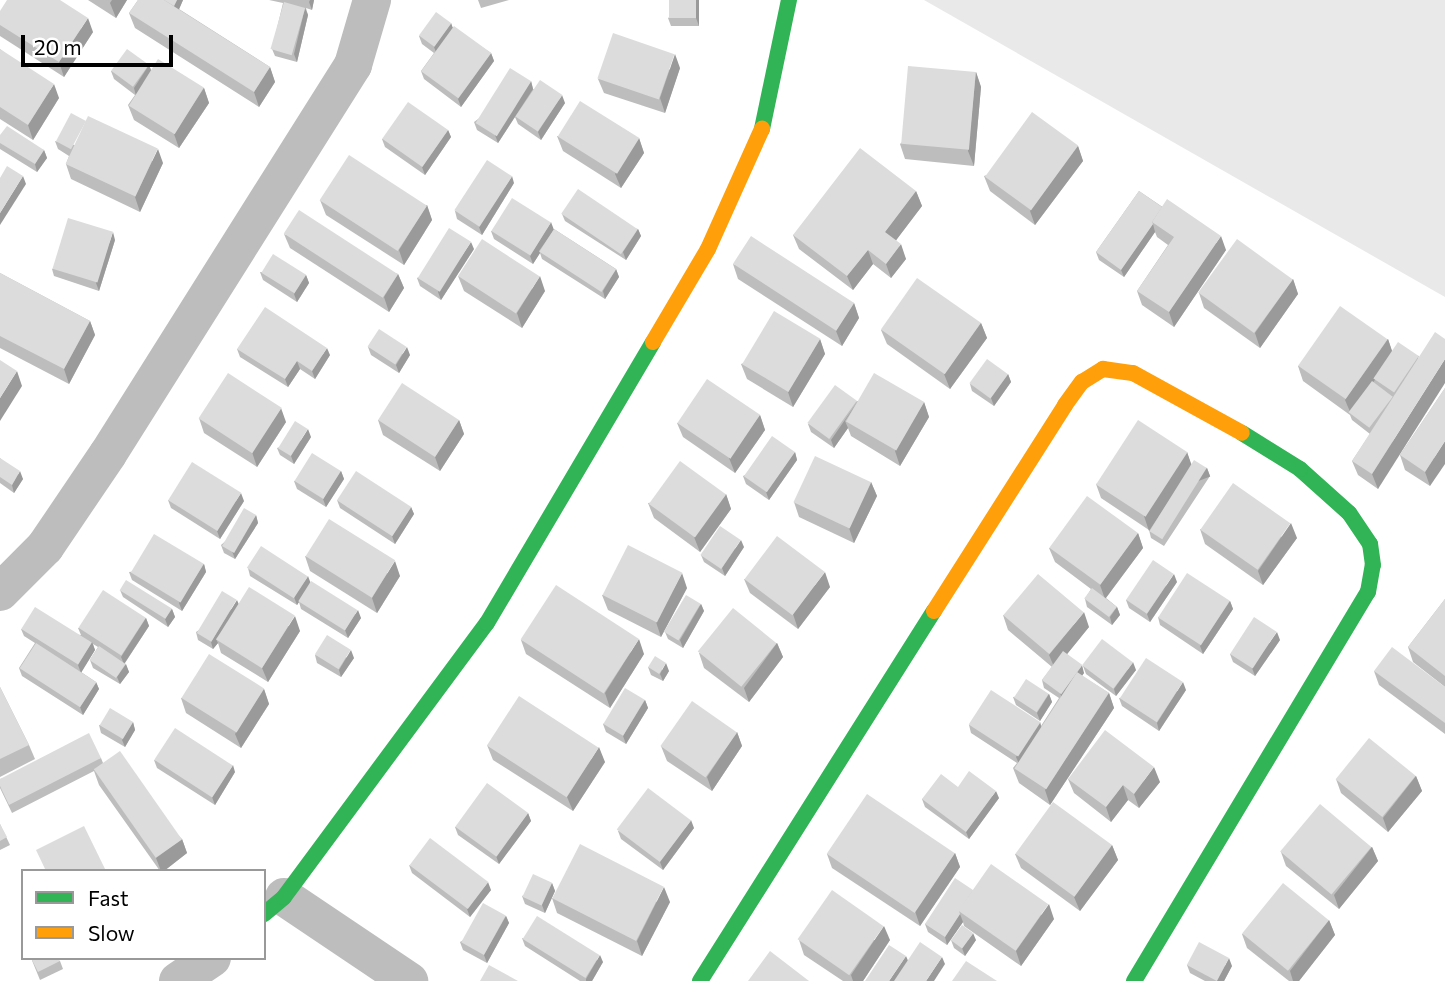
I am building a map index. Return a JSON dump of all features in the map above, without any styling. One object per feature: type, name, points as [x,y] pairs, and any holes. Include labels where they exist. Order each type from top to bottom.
[{"type":"street","points":[[0,592],[45,547],[108,454],[353,65],[372,0]]},
{"type":"street","points":[[409,981],[274,905],[487,623],[708,248],[760,137],[789,0]]},
{"type":"street","points":[[700,981],[1065,405],[1082,382],[1102,369],[1133,373],[1176,393],[1300,469],[1349,513],[1370,544],[1373,565],[1368,592],[1134,981]]},
{"type":"street","points":[[178,981],[209,960]]},
{"type":"shaded area","points":[[924,0],[1445,0],[1445,297]]},
{"type":"building","points":[[7,0],[60,0],[88,18],[59,62],[0,25],[0,11]]},
{"type":"building","points":[[138,0],[164,0],[270,67],[254,92],[129,13]]},
{"type":"building","points":[[164,0],[177,0],[174,6]]},
{"type":"building","points":[[669,0],[696,0],[696,18],[669,18]]},
{"type":"building","points":[[284,2],[305,8],[292,55],[270,49]]},
{"type":"building","points":[[436,12],[451,23],[434,47],[419,35]]},
{"type":"building","points":[[454,26],[491,53],[458,98],[421,71]]},
{"type":"building","points":[[613,33],[674,54],[659,100],[597,78]]},
{"type":"building","points":[[0,49],[54,84],[28,125],[0,107]]},
{"type":"building","points":[[127,49],[149,65],[133,87],[111,71]]},
{"type":"building","points":[[158,59],[204,88],[175,134],[129,106]]},
{"type":"building","points":[[908,66],[976,72],[969,150],[901,144]]},
{"type":"building","points":[[510,68],[531,81],[497,136],[476,123]]},
{"type":"building","points":[[540,80],[562,95],[538,132],[515,116]]},
{"type":"building","points":[[580,101],[639,138],[617,174],[558,137]]},
{"type":"building","points":[[408,102],[448,130],[422,167],[382,139]]},
{"type":"building","points":[[1032,112],[1078,146],[1031,210],[985,177]]},
{"type":"building","points":[[71,113],[86,121],[71,149],[56,141]]},
{"type":"building","points":[[88,116],[158,149],[135,197],[66,164]]},
{"type":"building","points":[[7,126],[44,150],[35,164],[0,143],[0,135]]},
{"type":"building","points":[[860,148],[916,191],[885,232],[901,244],[886,264],[868,250],[847,276],[793,235]]},
{"type":"building","points":[[349,155],[427,206],[398,251],[320,200]]},
{"type":"building","points":[[487,160],[512,176],[479,227],[454,210]]},
{"type":"building","points":[[7,166],[23,176],[0,213],[0,178]]},
{"type":"building","points":[[578,189],[638,229],[621,254],[561,214]]},
{"type":"building","points":[[1139,191],[1162,207],[1121,270],[1096,252]]},
{"type":"building","points":[[512,198],[551,222],[530,255],[491,231]]},
{"type":"building","points":[[1167,199],[1221,236],[1169,312],[1137,291],[1174,237],[1152,222]]},
{"type":"building","points":[[299,210],[398,274],[383,298],[284,233]]},
{"type":"building","points":[[68,218],[113,232],[97,282],[53,269]]},
{"type":"building","points":[[449,228],[471,242],[440,292],[418,278]]},
{"type":"building","points":[[554,229],[616,269],[601,292],[539,252]]},
{"type":"building","points":[[751,236],[854,303],[836,331],[733,264]]},
{"type":"building","points":[[482,239],[540,277],[516,313],[458,276]]},
{"type":"building","points":[[1237,239],[1293,280],[1254,333],[1198,292]]},
{"type":"building","points":[[273,254],[306,275],[294,293],[261,273]]},
{"type":"building","points":[[0,273],[90,321],[64,369],[0,336]]},
{"type":"building","points":[[917,278],[981,323],[945,374],[881,330]]},
{"type":"building","points":[[1340,306],[1388,339],[1346,399],[1298,366]]},
{"type":"building","points":[[265,307],[327,348],[312,371],[297,361],[285,379],[237,349]]},
{"type":"building","points":[[774,311],[820,339],[788,392],[742,364]]},
{"type":"building","points":[[379,329],[407,347],[395,365],[368,347]]},
{"type":"building","points":[[1435,332],[1445,339],[1445,359],[1372,474],[1352,461]]},
{"type":"building","points":[[1398,342],[1419,356],[1394,392],[1373,378]]},
{"type":"building","points":[[987,359],[1008,374],[990,399],[969,383]]},
{"type":"building","points":[[0,360],[17,371],[0,398]]},
{"type":"building","points":[[228,373],[282,408],[252,453],[199,418]]},
{"type":"building","points":[[874,373],[924,402],[896,450],[846,421]]},
{"type":"building","points":[[707,379],[760,415],[730,459],[677,423]]},
{"type":"building","points":[[1372,381],[1393,397],[1369,428],[1349,412]]},
{"type":"building","points":[[402,383],[459,420],[435,457],[378,420]]},
{"type":"building","points":[[835,385],[857,401],[829,439],[807,423]]},
{"type":"building","points":[[1445,388],[1445,441],[1425,472],[1400,455]]},
{"type":"building","points":[[1138,420],[1187,452],[1146,517],[1096,485]]},
{"type":"building","points":[[295,421],[308,429],[291,456],[278,448]]},
{"type":"building","points":[[772,436],[795,452],[767,492],[744,476]]},
{"type":"building","points":[[312,453],[341,471],[323,499],[295,481]]},
{"type":"building","points":[[815,456],[871,482],[850,528],[793,502]]},
{"type":"building","points":[[0,458],[20,471],[12,485],[0,477]]},
{"type":"building","points":[[1194,460],[1207,468],[1162,539],[1149,531]]},
{"type":"building","points":[[680,461],[726,495],[695,537],[649,504]]},
{"type":"building","points":[[192,462],[241,493],[217,531],[168,500]]},
{"type":"building","points":[[356,471],[411,507],[392,536],[337,500]]},
{"type":"building","points":[[1233,483],[1290,523],[1258,570],[1200,530]]},
{"type":"building","points":[[1087,496],[1138,533],[1100,585],[1049,548]]},
{"type":"building","points":[[244,508],[256,515],[234,553],[222,546]]},
{"type":"building","points":[[329,519],[395,560],[372,598],[306,556]]},
{"type":"building","points":[[720,526],[741,540],[721,569],[700,555]]},
{"type":"building","points":[[154,534],[204,564],[181,602],[131,573]]},
{"type":"building","points":[[777,536],[825,572],[792,615],[745,579]]},
{"type":"building","points":[[628,545],[682,573],[657,623],[603,595]]},
{"type":"building","points":[[261,546],[308,576],[294,598],[247,568]]},
{"type":"building","points":[[1153,560],[1174,574],[1147,614],[1126,600]]},
{"type":"building","points":[[1187,573],[1230,601],[1201,645],[1158,617]]},
{"type":"building","points":[[1038,574],[1084,613],[1049,654],[1003,615]]},
{"type":"building","points":[[126,580],[172,609],[165,619],[120,590]]},
{"type":"building","points":[[311,581],[358,610],[345,630],[298,601]]},
{"type":"building","points":[[556,585],[639,639],[604,693],[521,640]]},
{"type":"building","points":[[249,587],[295,616],[262,668],[216,640]]},
{"type":"building","points":[[1092,588],[1117,607],[1109,617],[1084,598]]},
{"type":"building","points":[[103,590],[146,618],[121,656],[78,628]]},
{"type":"building","points":[[222,591],[237,600],[211,642],[197,633]]},
{"type":"building","points":[[686,595],[701,604],[678,641],[664,632]]},
{"type":"building","points":[[1445,599],[1445,676],[1408,647]]},
{"type":"building","points":[[35,607],[92,643],[78,665],[21,629]]},
{"type":"building","points":[[733,608],[777,643],[741,687],[698,652]]},
{"type":"building","points":[[1254,617],[1277,632],[1253,669],[1230,654]]},
{"type":"building","points":[[327,635],[351,650],[339,669],[315,655]]},
{"type":"building","points":[[1102,639],[1133,662],[1113,689],[1082,665]]},
{"type":"building","points":[[36,643],[96,682],[80,707],[20,668]]},
{"type":"building","points":[[99,646],[126,664],[116,678],[89,660]]},
{"type":"building","points":[[1392,647],[1445,687],[1445,723],[1374,671]]},
{"type":"building","points":[[1063,651],[1082,665],[1061,694],[1042,680]]},
{"type":"building","points":[[209,654],[264,688],[237,733],[181,698]]},
{"type":"building","points":[[655,656],[666,663],[659,674],[648,667]]},
{"type":"building","points":[[1146,658],[1183,682],[1157,722],[1120,698]]},
{"type":"building","points":[[1077,672],[1109,693],[1046,789],[1014,768]]},
{"type":"building","points":[[1026,679],[1049,694],[1037,712],[1014,697]]},
{"type":"building","points":[[0,687],[29,745],[0,759]]},
{"type":"building","points":[[625,688],[645,700],[623,736],[603,724]]},
{"type":"building","points":[[991,690],[1040,722],[1018,757],[969,724]]},
{"type":"building","points":[[519,696],[599,748],[567,797],[487,745]]},
{"type":"building","points":[[692,701],[737,733],[706,778],[660,746]]},
{"type":"building","points":[[110,708],[133,722],[123,739],[100,725]]},
{"type":"building","points":[[175,728],[233,766],[212,797],[154,760]]},
{"type":"building","points":[[1105,730],[1154,767],[1134,794],[1123,785],[1106,807],[1068,779]]},
{"type":"building","points":[[89,733],[101,758],[9,805],[0,786],[0,779]]},
{"type":"building","points":[[1369,738],[1416,776],[1382,817],[1336,779]]},
{"type":"building","points":[[120,751],[182,839],[156,858],[94,769]]},
{"type":"building","points":[[969,771],[996,791],[966,832],[922,799],[941,774],[958,787]]},
{"type":"building","points":[[487,783],[528,813],[497,857],[455,827]]},
{"type":"building","points":[[648,788],[691,820],[660,862],[617,830]]},
{"type":"building","points":[[867,794],[955,853],[915,913],[827,854]]},
{"type":"building","points":[[1053,802],[1112,845],[1074,897],[1015,854]]},
{"type":"building","points":[[1320,804],[1371,847],[1331,895],[1280,851]]},
{"type":"building","points":[[0,824],[7,837],[0,841]]},
{"type":"building","points":[[84,826],[105,869],[45,869],[36,850]]},
{"type":"building","points":[[430,838],[488,882],[468,909],[410,865]]},
{"type":"building","points":[[580,844],[664,887],[636,941],[552,898]]},
{"type":"building","points":[[991,864],[1048,904],[1016,951],[958,911]]},
{"type":"building","points":[[533,874],[552,883],[541,906],[522,897]]},
{"type":"building","points":[[955,878],[973,890],[945,937],[925,924]]},
{"type":"building","points":[[1283,883],[1329,920],[1288,971],[1242,934]]},
{"type":"building","points":[[832,890],[884,926],[849,975],[798,939]]},
{"type":"building","points":[[483,903],[506,916],[484,955],[461,942]]},
{"type":"building","points":[[537,916],[600,955],[585,978],[523,939]]},
{"type":"building","points":[[962,925],[973,933],[962,949],[951,940]]},
{"type":"building","points":[[920,942],[942,957],[926,981],[894,981]]},
{"type":"building","points":[[1199,942],[1229,958],[1217,981],[1187,965]]},
{"type":"building","points":[[889,945],[906,956],[889,981],[865,981]]},
{"type":"building","points":[[770,951],[809,981],[748,981]]},
{"type":"building","points":[[32,960],[60,961],[38,972]]},
{"type":"building","points":[[966,961],[997,981],[952,981]]},
{"type":"building","points":[[489,965],[518,981],[480,981]]},
{"type":"traffic: fast","points":[[762,129],[789,0]]},
{"type":"traffic: fast","points":[[266,912],[284,897],[487,623],[653,342]]},
{"type":"traffic: fast","points":[[1134,981],[1368,592],[1373,565],[1370,544],[1349,513],[1300,469],[1242,433]]},
{"type":"traffic: fast","points":[[700,981],[934,611]]},
{"type":"traffic: slow","points":[[653,342],[708,249],[762,129]]},
{"type":"traffic: slow","points":[[934,611],[1065,405],[1082,382],[1103,369],[1133,373],[1242,433]]}]
